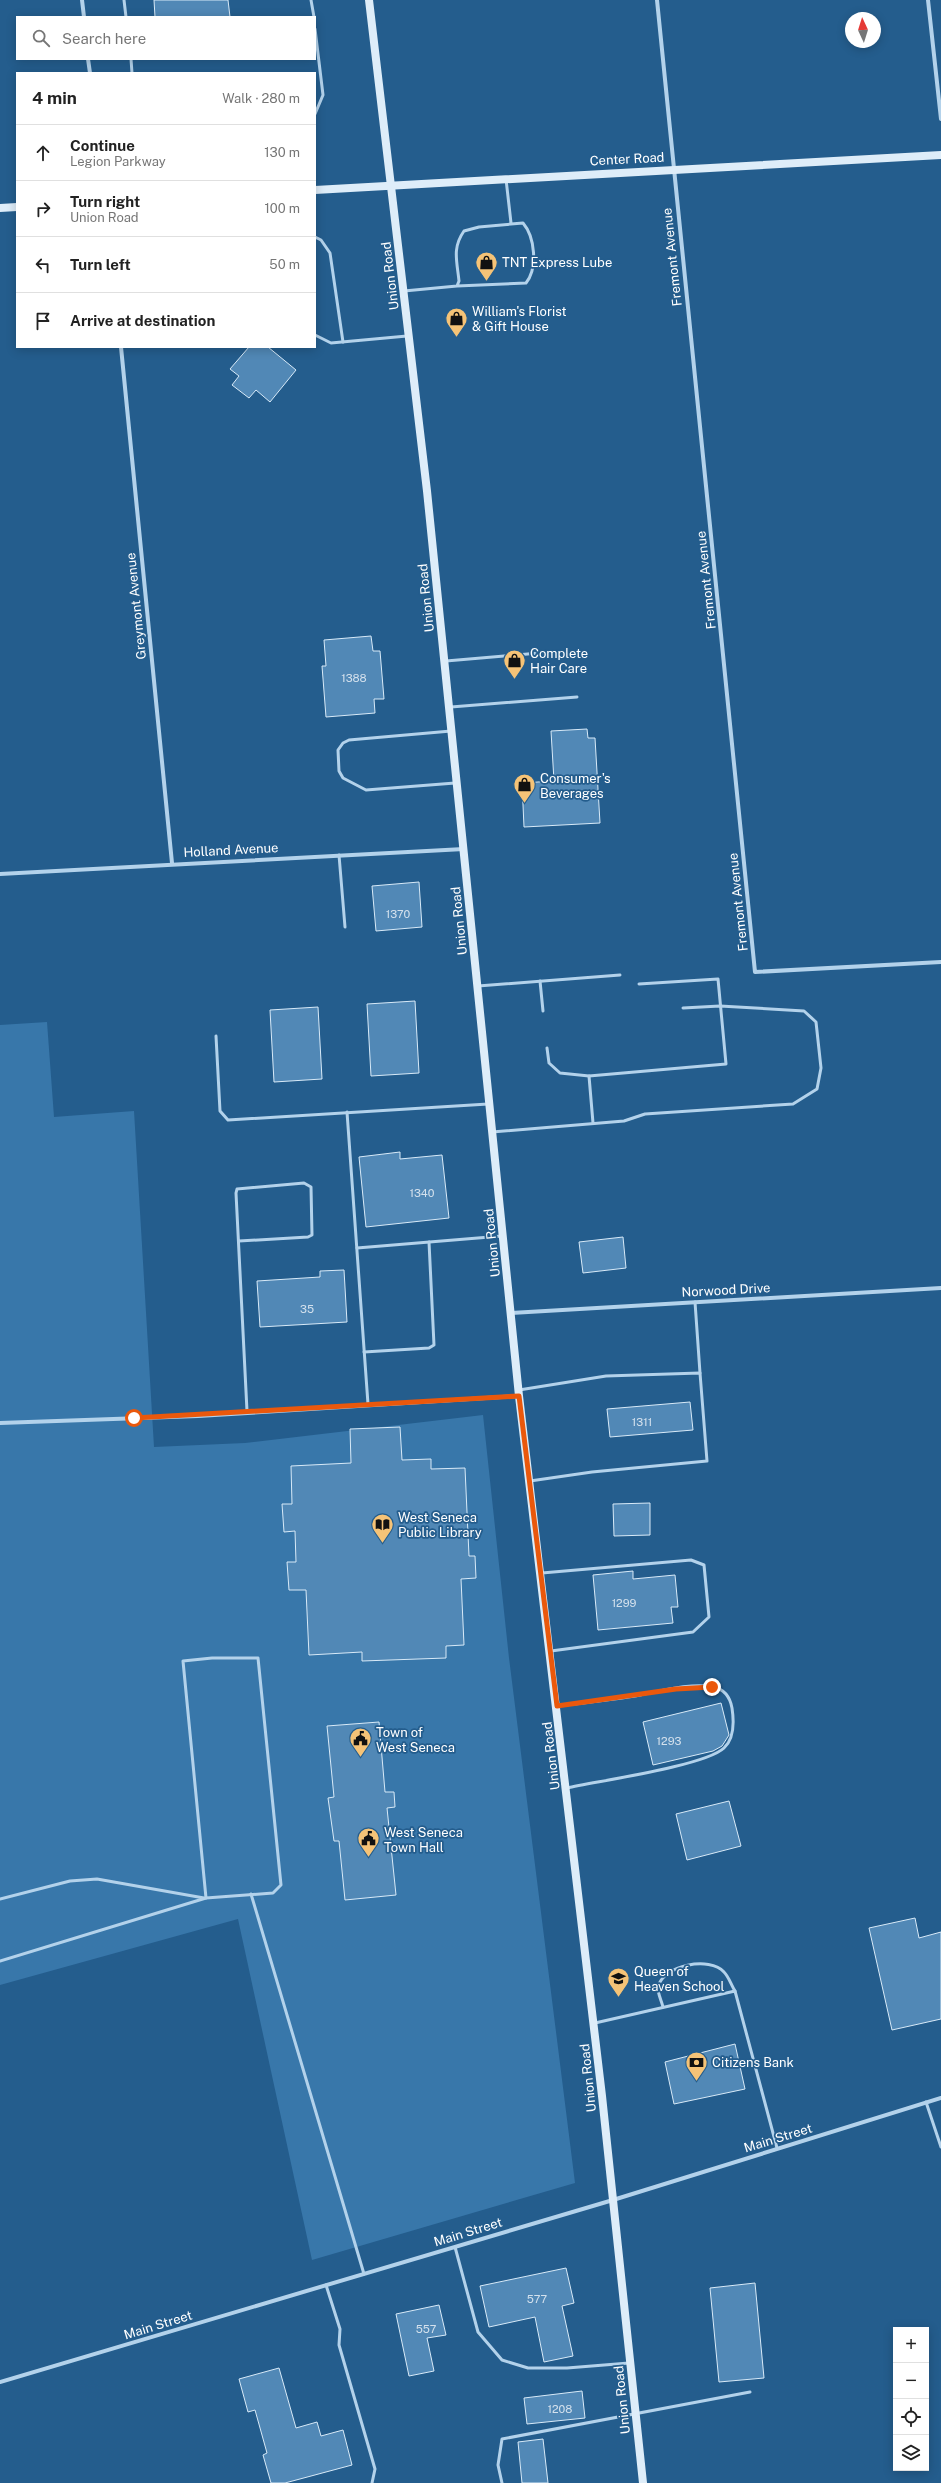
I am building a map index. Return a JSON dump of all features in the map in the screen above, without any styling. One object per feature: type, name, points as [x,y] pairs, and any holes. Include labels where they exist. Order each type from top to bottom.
[{"type":"main road","name":"Union Road","points":[[369,0],[409,335],[464,849],[519,1393],[542,1573],[594,2023],[642,2483]]},
{"type":"main road","name":"Center Road","points":[[316,190],[506,178],[941,155]]},
{"type":"main road","points":[[0,208],[16,207]]},
{"type":"street","points":[[82,0],[84,16]]},
{"type":"street","name":"Fremont Avenue","points":[[657,0],[673,169],[715,562],[755,972],[941,962]]},
{"type":"street","points":[[928,0],[941,119]]},
{"type":"street","points":[[88,60],[90,72]]},
{"type":"street","name":"Greymont Avenue","points":[[121,348],[172,863]]},
{"type":"street","name":"Holland Avenue","points":[[0,874],[172,863],[464,849]]},
{"type":"street","name":"Norwood Drive","points":[[511,1312],[941,1288]]},
{"type":"street","points":[[0,1423],[198,1416],[247,1411],[519,1393]]},
{"type":"street","name":"Main Street","points":[[0,2382],[613,2200],[941,2098]]},
{"type":"lane","points":[[124,0],[126,16]]},
{"type":"lane","points":[[311,0],[314,16]]},
{"type":"lane","points":[[316,37],[323,95],[316,112]]},
{"type":"lane","points":[[131,60],[132,72]]},
{"type":"lane","points":[[506,178],[511,223]]},
{"type":"lane","points":[[404,291],[457,286],[526,283],[534,266],[530,231],[523,224],[511,223],[464,231],[457,241],[456,248],[459,281],[457,286]]},
{"type":"lane","points":[[316,237],[321,240],[330,252],[344,342]]},
{"type":"lane","points":[[316,335],[330,342],[344,342],[409,335]]},
{"type":"lane","points":[[444,662],[550,652]]},
{"type":"lane","points":[[449,708],[577,697]]},
{"type":"lane","points":[[451,731],[349,740],[343,743],[338,750],[339,771],[343,778],[366,790],[457,783]]},
{"type":"lane","points":[[340,855],[345,927]]},
{"type":"lane","points":[[477,986],[620,974]]},
{"type":"lane","points":[[546,1048],[549,1063],[560,1073],[589,1076],[726,1064],[718,978],[639,984]]},
{"type":"lane","points":[[540,981],[543,1011]]},
{"type":"lane","points":[[492,1132],[624,1121],[645,1114],[793,1104],[817,1089],[821,1068],[816,1022],[804,1011],[720,1006],[683,1008]]},
{"type":"lane","points":[[216,1036],[220,1112],[228,1120],[489,1104]]},
{"type":"lane","points":[[589,1076],[593,1123]]},
{"type":"lane","points":[[347,1112],[368,1404]]},
{"type":"lane","points":[[239,1241],[308,1237],[312,1235],[311,1187],[304,1183],[237,1188],[239,1241],[247,1411]]},
{"type":"lane","points":[[357,1248],[504,1236]]},
{"type":"lane","points":[[364,1352],[430,1348],[434,1345],[429,1242]]},
{"type":"lane","points":[[530,1481],[592,1472],[707,1461],[695,1302]]},
{"type":"lane","points":[[519,1393],[606,1376],[700,1373]]},
{"type":"lane","points":[[542,1573],[691,1560],[704,1565],[709,1617],[693,1632],[551,1651]]},
{"type":"lane","points":[[0,1961],[206,1898],[273,1893],[281,1885],[258,1658],[212,1658],[183,1661],[206,1898]]},
{"type":"lane","points":[[557,1706],[676,1689],[712,1687],[722,1690],[729,1697],[732,1708],[733,1733],[730,1741],[716,1754],[662,1768],[566,1788]]},
{"type":"lane","points":[[0,1899],[81,1879],[97,1879],[206,1898]]},
{"type":"lane","points":[[251,1894],[364,2274]]},
{"type":"lane","points":[[663,2007],[658,1988],[660,1982],[675,1969],[692,1964],[711,1964],[724,1972],[734,1991],[777,2148]]},
{"type":"lane","points":[[594,2023],[734,1991]]},
{"type":"lane","points":[[926,2102],[941,2147]]},
{"type":"lane","points":[[455,2247],[478,2332],[502,2360],[528,2368],[567,2368],[630,2363]]},
{"type":"lane","points":[[326,2285],[340,2329],[339,2345],[375,2469],[372,2483]]},
{"type":"lane","points":[[502,2483],[498,2465],[502,2439],[750,2392]]},
{"type":"shaded area","points":[[47,1022],[54,1117],[134,1111],[154,1447],[245,1443],[483,1415],[509,1658],[575,2183],[312,2260],[238,1919],[0,1985],[0,1025]]},
{"type":"building","points":[[154,0],[228,0],[230,16],[155,16]]},
{"type":"building","points":[[248,348],[269,348],[296,370],[270,402],[256,390],[249,398],[232,385],[239,376],[230,369]]},
{"type":"building","points":[[371,636],[373,651],[380,651],[384,699],[374,699],[375,713],[326,717],[322,666],[326,666],[324,640]]},
{"type":"building","points":[[587,729],[588,738],[595,738],[600,823],[524,827],[522,783],[554,781],[551,731]]},
{"type":"building","points":[[419,882],[422,927],[376,931],[372,886]]},
{"type":"building","points":[[415,1001],[419,1073],[371,1076],[367,1004]]},
{"type":"building","points":[[318,1007],[322,1079],[274,1082],[270,1010]]},
{"type":"building","points":[[400,1152],[400,1159],[442,1155],[449,1218],[366,1227],[359,1157]]},
{"type":"building","points":[[623,1237],[626,1268],[583,1273],[579,1242]]},
{"type":"building","points":[[344,1270],[347,1322],[260,1327],[257,1281],[320,1277],[320,1271]]},
{"type":"building","points":[[690,1402],[693,1430],[610,1437],[607,1409]]},
{"type":"building","name":"West Seneca Public Library","points":[[400,1427],[402,1460],[431,1459],[431,1469],[465,1468],[469,1556],[475,1556],[476,1578],[461,1579],[464,1645],[446,1646],[446,1658],[362,1661],[362,1652],[309,1655],[306,1590],[289,1590],[287,1562],[296,1562],[295,1531],[284,1532],[282,1504],[292,1504],[291,1466],[351,1463],[350,1429]]},
{"type":"building","points":[[650,1503],[650,1535],[614,1536],[613,1504]]},
{"type":"building","points":[[633,1571],[633,1579],[675,1575],[678,1607],[671,1607],[673,1623],[598,1630],[593,1575]]},
{"type":"building","points":[[721,1703],[729,1735],[722,1746],[713,1751],[653,1765],[643,1722]]},
{"type":"building","points":[[379,1722],[385,1792],[394,1792],[395,1807],[387,1808],[396,1895],[345,1900],[339,1841],[334,1841],[328,1798],[334,1797],[327,1726]]},
{"type":"building","points":[[729,1801],[741,1846],[687,1860],[676,1814]]},
{"type":"building","points":[[915,1918],[919,1938],[941,1932],[941,2019],[892,2030],[869,1928]]},
{"type":"building","points":[[735,2044],[745,2089],[674,2104],[665,2062]]},
{"type":"building","points":[[566,2268],[574,2303],[562,2306],[573,2356],[544,2362],[535,2317],[489,2327],[480,2286]]},
{"type":"building","points":[[755,2283],[764,2378],[719,2382],[710,2288]]},
{"type":"building","points":[[439,2305],[446,2335],[427,2338],[434,2371],[409,2376],[396,2314]]},
{"type":"building","points":[[279,2368],[296,2428],[317,2422],[321,2436],[343,2430],[352,2465],[285,2483],[271,2483],[263,2455],[267,2453],[255,2410],[248,2412],[239,2379]]},
{"type":"building","points":[[582,2391],[585,2418],[527,2424],[524,2398]]},
{"type":"building","points":[[543,2439],[548,2483],[522,2483],[518,2442]]},
{"type":"place","name":"TNT Express Lube","points":[[486,282]]},
{"type":"place","name":"William's Florist & Gift House","points":[[456,338]]},
{"type":"place","name":"Complete Hair Care","points":[[515,680]]},
{"type":"place","name":"Consumer's Beverages","points":[[525,804]]},
{"type":"place","name":"West Seneca Public Library","points":[[382,1544]]},
{"type":"place","name":"Town of West Seneca","points":[[360,1758]]},
{"type":"place","name":"West Seneca Town Hall","points":[[369,1858]]},
{"type":"place","name":"Queen of Heaven School","points":[[618,1998]]},
{"type":"place","name":"Citizens Bank","points":[[697,2082]]},
{"type":"route","points":[[134,1418],[198,1416],[247,1411],[519,1396],[540,1556],[557,1706],[676,1689],[712,1687]]}]
